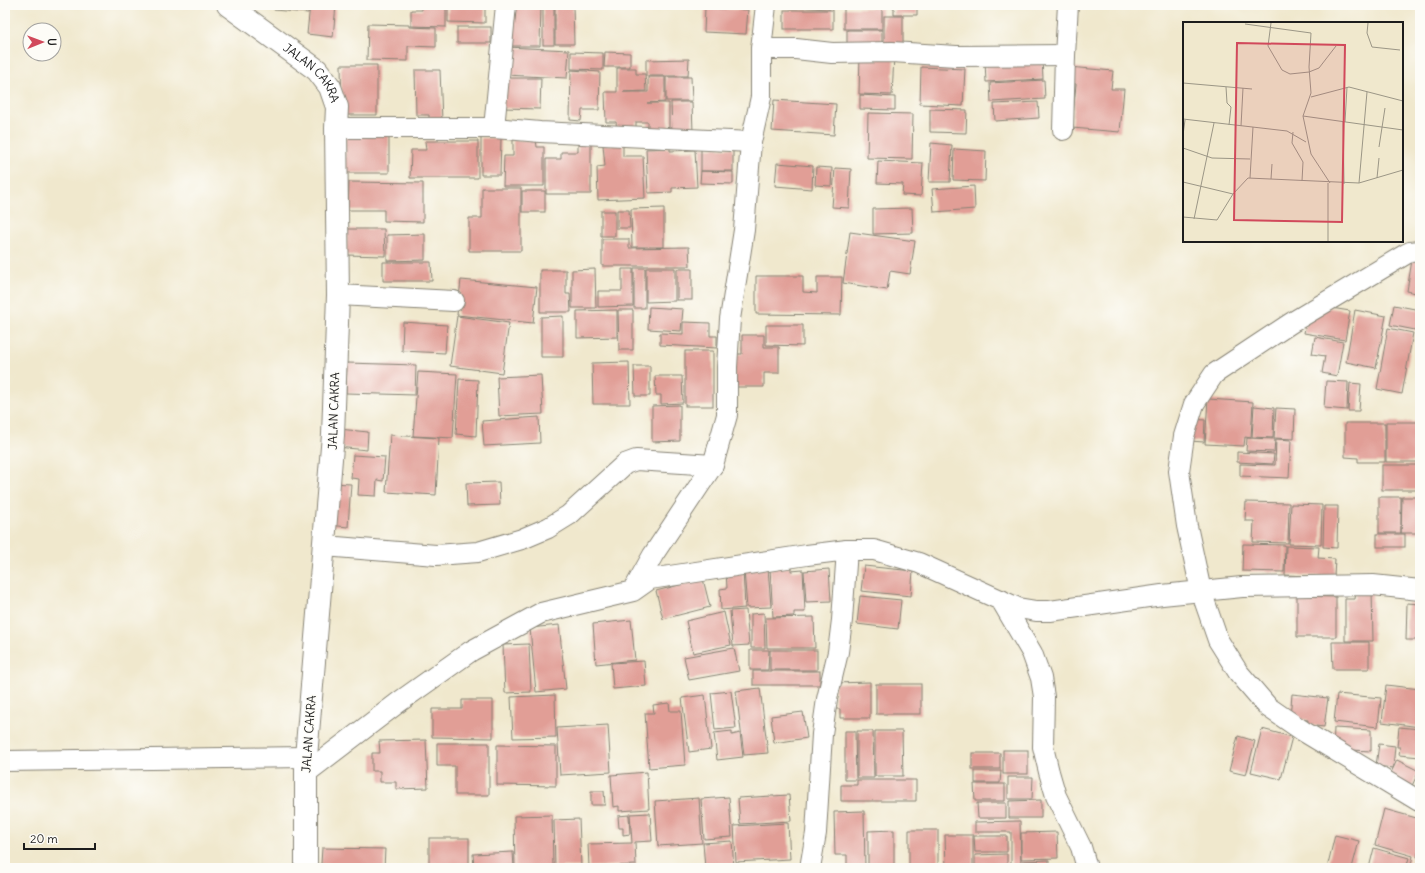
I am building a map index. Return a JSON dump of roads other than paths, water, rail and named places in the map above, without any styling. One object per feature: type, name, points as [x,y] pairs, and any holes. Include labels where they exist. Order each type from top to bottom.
[{"type":"street","name":"JALAN CAKRA","points":[[228,5],[317,70],[330,87],[337,107],[338,295],[333,435],[306,765],[306,868]]},
{"type":"street","points":[[494,128],[506,5]]},
{"type":"street","points":[[633,591],[653,555],[713,465],[727,415],[727,367],[730,319],[744,230],[751,142],[761,97],[761,49],[766,5]]},
{"type":"street","points":[[1063,130],[1068,5]]},
{"type":"street","points":[[761,49],[796,49],[832,53],[892,52],[956,56],[1065,55]]},
{"type":"street","points":[[336,128],[494,128],[540,132],[751,142]]},
{"type":"street","points":[[1419,801],[1303,732],[1268,707],[1238,672],[1218,640],[1201,591],[1187,526],[1179,471],[1184,436],[1194,404],[1214,374],[1291,322],[1406,254],[1420,251]]},
{"type":"street","points":[[338,295],[454,301]]},
{"type":"street","points":[[324,546],[436,555],[478,552],[522,539],[548,528],[569,515],[625,464],[636,460],[713,465]]},
{"type":"street","points":[[5,761],[306,765],[471,651],[541,613],[633,591],[650,579],[847,550],[874,550],[919,563],[1018,608],[1036,611],[1050,611],[1162,595],[1242,587],[1373,585],[1420,590]]},
{"type":"street","points":[[810,868],[816,833],[822,734],[827,699],[838,652],[847,550]]},
{"type":"street","points":[[1002,600],[1032,653],[1041,678],[1044,697],[1043,747],[1049,772],[1056,796],[1081,847],[1087,868]]}]
